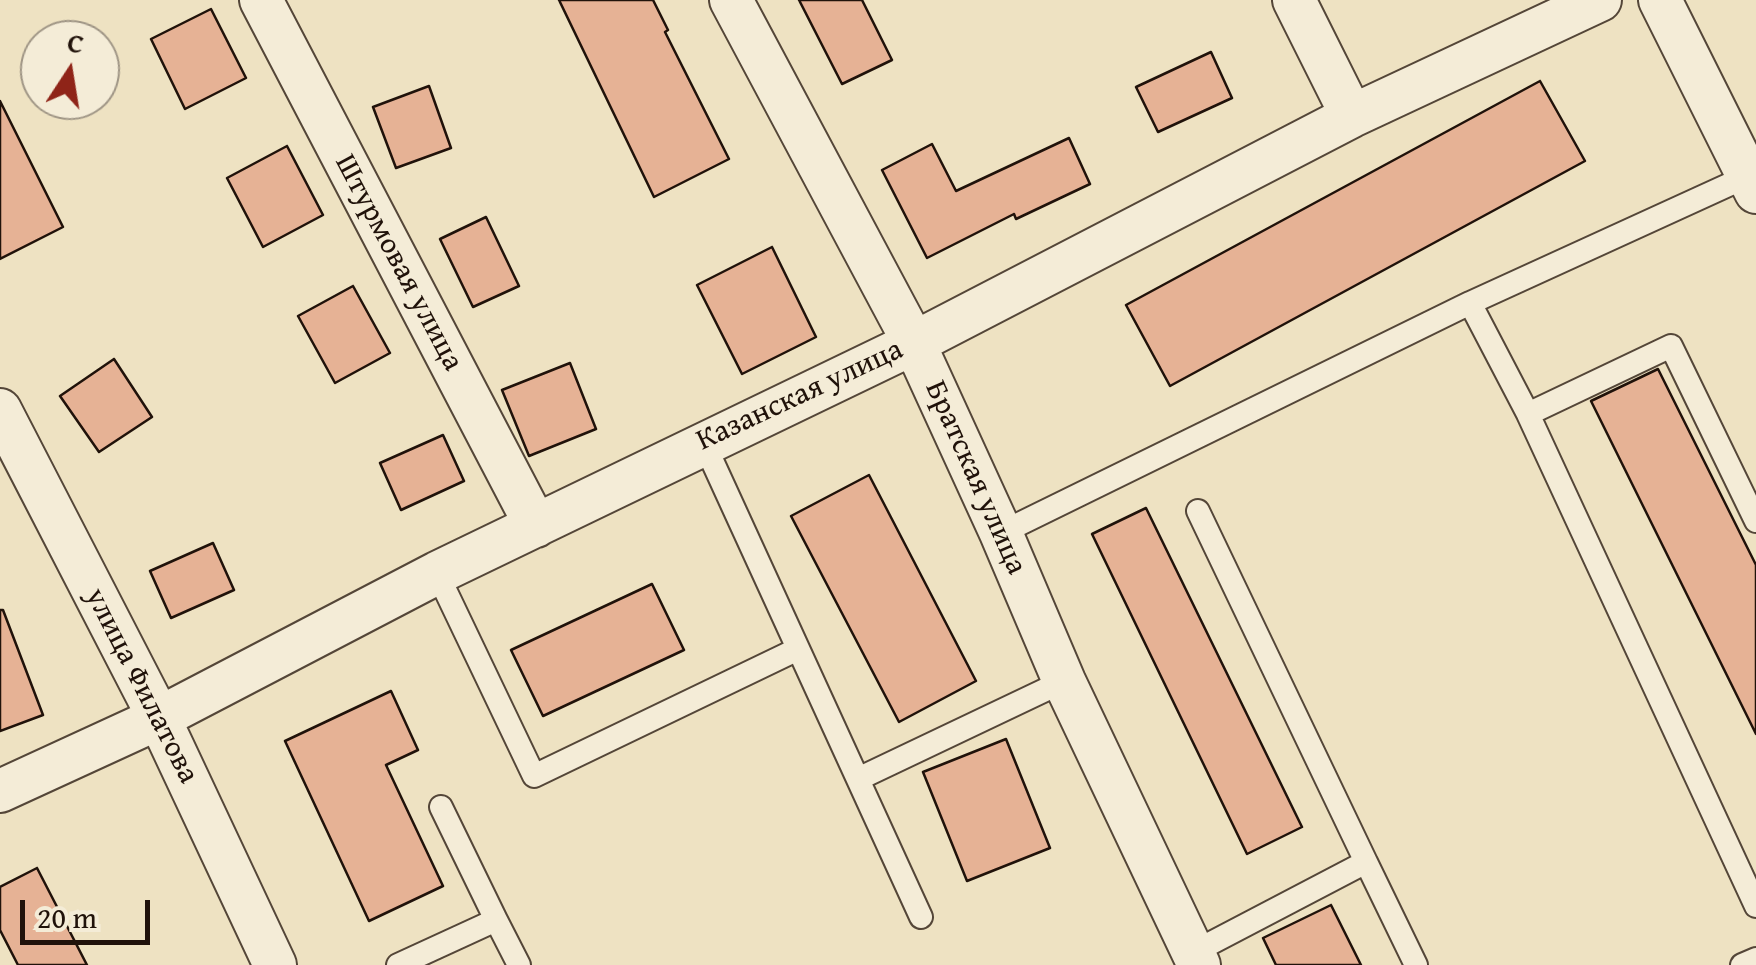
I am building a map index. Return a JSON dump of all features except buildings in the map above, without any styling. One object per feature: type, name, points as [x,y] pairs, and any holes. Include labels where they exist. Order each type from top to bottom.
[{"type":"street","name":"Штурмовая улица","points":[[261,0],[536,526]]},
{"type":"street","name":"Братская улица","points":[[731,0],[914,342],[1064,681],[1197,958]]},
{"type":"street","points":[[1294,0],[1352,116]]},
{"type":"street","name":"Казанская улица","points":[[0,791],[159,718],[436,573],[914,342],[1352,116],[1600,0]]},
{"type":"street","points":[[1660,0],[1752,184]]},
{"type":"street","name":"улица Филатова","points":[[0,410],[159,718],[274,965]]},
{"type":"lane","points":[[1001,532],[1470,303],[1752,184]]},
{"type":"lane","points":[[1470,303],[1528,414],[1756,906]]},
{"type":"lane","points":[[1528,414],[1671,346],[1756,521]]},
{"type":"lane","points":[[703,442],[921,917]]},
{"type":"lane","points":[[1198,510],[1416,965]]},
{"type":"lane","points":[[436,573],[534,776],[798,649]]},
{"type":"lane","points":[[858,779],[1064,681]]},
{"type":"lane","points":[[441,807],[519,965]]},
{"type":"lane","points":[[1197,958],[1366,862]]},
{"type":"lane","points":[[398,965],[496,920]]},
{"type":"lane","points":[[1742,965],[1756,958]]}]
